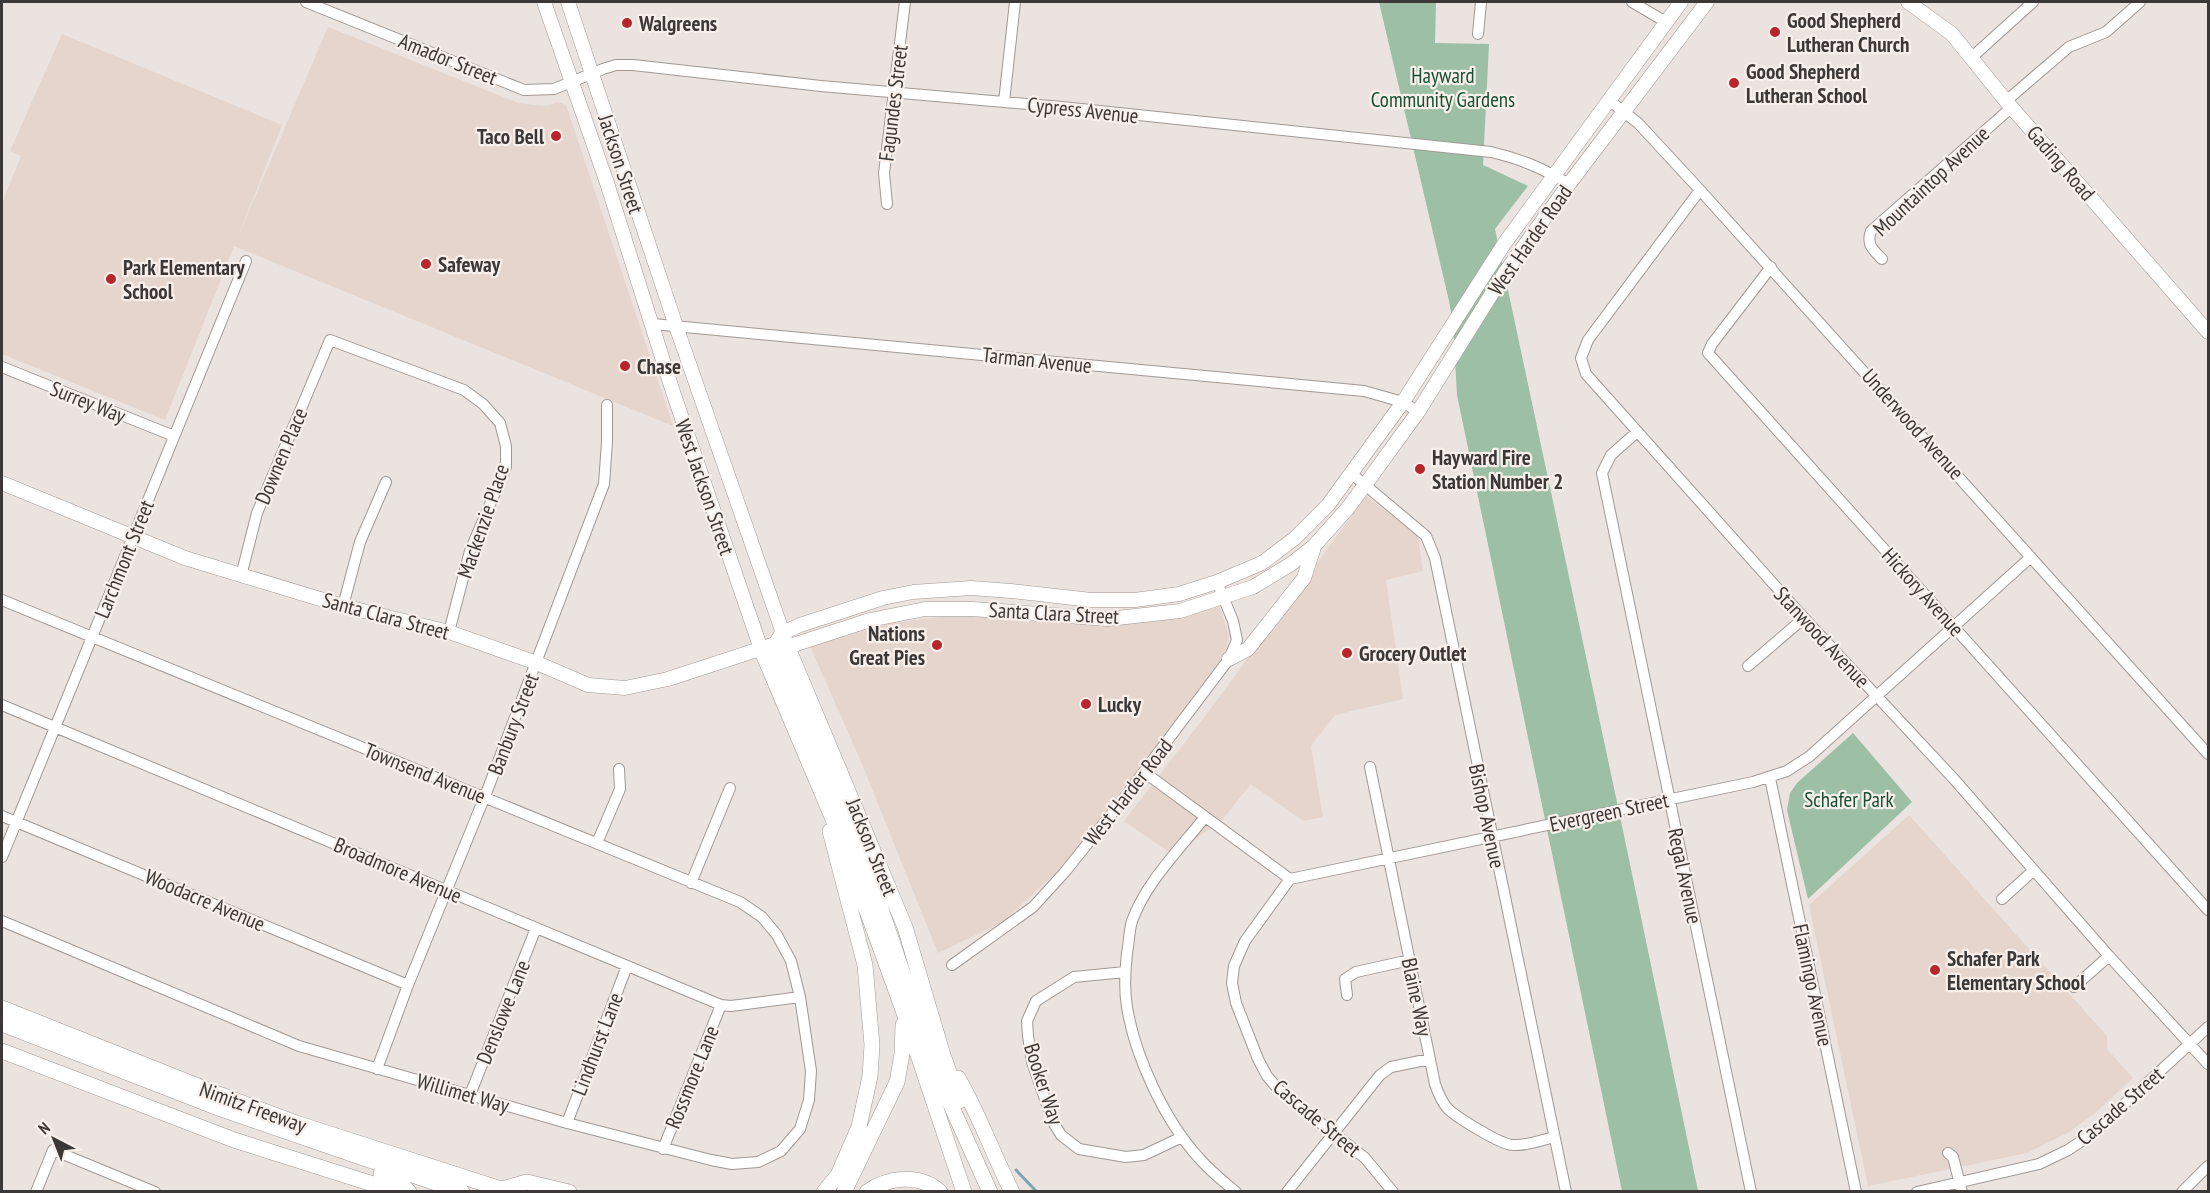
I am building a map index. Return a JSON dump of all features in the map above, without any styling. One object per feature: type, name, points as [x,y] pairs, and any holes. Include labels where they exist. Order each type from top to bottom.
[{"type":"highway","name":"Jackson Street","points":[[776,643],[832,822],[838,831],[903,1010],[964,1191]]},
{"type":"highway","name":"Jackson Street","points":[[776,643],[905,927],[942,1052]]},
{"type":"highway","points":[[776,643],[862,853],[937,1074],[990,1191]]},
{"type":"highway","points":[[824,1191],[838,1174],[859,1127],[870,1076],[872,1045],[865,966],[829,833],[832,822]]},
{"type":"highway","name":"Nimitz Freeway","points":[[2,1008],[275,1115],[506,1190]]},
{"type":"highway","points":[[844,1191],[897,1082],[902,1053],[903,1010]]},
{"type":"highway","points":[[2,1024],[221,1109],[462,1191]]},
{"type":"highway","points":[[2,1033],[159,1095],[312,1151],[397,1179],[409,1191]]},
{"type":"highway","name":"Nimitz Freeway","points":[[2,1051],[234,1140],[378,1189],[398,1191]]},
{"type":"highway","points":[[942,1052],[990,1191]]},
{"type":"highway","points":[[942,1052],[970,1098],[1012,1191]]},
{"type":"highway","points":[[1003,1175],[1017,1191]]},
{"type":"highway","points":[[867,1191],[890,1180],[911,1179],[940,1191]]},
{"type":"highway","points":[[506,1190],[527,1182],[569,1191]]},
{"type":"main road","name":"Jackson Street","points":[[544,2],[652,324]]},
{"type":"main road","name":"Jackson Street","points":[[568,2],[676,326]]},
{"type":"main road","name":"West Harder Road","points":[[1352,474],[1403,402],[1504,244],[1681,2]]},
{"type":"main road","name":"West Harder Road","points":[[1365,485],[1418,412],[1506,271],[1707,2]]},
{"type":"main road","name":"Gading Road","points":[[1908,2],[1952,34],[2009,104],[2208,332]]},
{"type":"main road","name":"West Jackson Street","points":[[652,324],[673,393],[776,643]]},
{"type":"main road","name":"West Jackson Street","points":[[676,326],[776,643]]},
{"type":"main road","points":[[1373,444],[1387,455]]},
{"type":"main road","name":"Santa Clara Street","points":[[2,483],[185,558],[343,606],[449,632],[537,663],[588,685],[625,688],[677,676],[776,643],[883,598],[913,592],[970,588],[1091,600],[1135,600],[1179,594],[1217,582],[1262,563],[1295,538],[1328,505],[1352,474]]},
{"type":"main road","name":"Santa Clara Street","points":[[776,643],[925,609],[969,609],[1108,619],[1180,611],[1253,587],[1272,577],[1314,546],[1365,485]]},
{"type":"main road","points":[[1229,659],[1248,649],[1304,578],[1314,546]]},
{"type":"street","name":"Amador Street","points":[[306,2],[524,90],[554,90],[591,73]]},
{"type":"street","name":"Fagundes Street","points":[[887,204],[884,173],[905,2]]},
{"type":"street","points":[[1004,102],[1015,2]]},
{"type":"street","points":[[1478,34],[1481,2]]},
{"type":"street","points":[[1632,2],[1665,22]]},
{"type":"street","points":[[1971,58],[2033,2]]},
{"type":"street","points":[[2009,104],[2070,47],[2106,32],[2140,2]]},
{"type":"street","name":"Cypress Avenue","points":[[591,73],[616,65],[633,65],[1491,152],[1518,158],[1569,184]]},
{"type":"street","name":"Underwood Avenue","points":[[1610,101],[1638,123],[1771,267],[2208,754]]},
{"type":"street","name":"Mountaintop Avenue","points":[[1882,259],[1869,246],[1868,237],[1871,231],[2009,104]]},
{"type":"street","name":"Stanwood Avenue","points":[[1700,190],[1588,340],[1581,358],[1586,374],[2208,1064]]},
{"type":"street","name":"Larchmont Street","points":[[2,857],[246,261]]},
{"type":"street","name":"Hickory Avenue","points":[[1771,267],[1712,344],[1708,353],[2208,910]]},
{"type":"street","name":"Tarman Avenue","points":[[652,324],[1364,391],[1403,402],[1418,412]]},
{"type":"street","name":"Downen Place","points":[[241,576],[257,513],[330,340]]},
{"type":"street","name":"Mackenzie Place","points":[[330,340],[464,390],[483,404],[500,423],[506,446],[506,467],[470,551],[449,632]]},
{"type":"street","name":"Surrey Way","points":[[2,367],[174,436]]},
{"type":"street","name":"Banbury Street","points":[[377,1069],[408,984],[448,890],[537,663],[604,484],[607,405]]},
{"type":"street","name":"Regal Avenue","points":[[1637,432],[1611,455],[1602,473],[1750,1191]]},
{"type":"street","name":"Bishop Avenue","points":[[1352,474],[1426,536],[1435,558],[1566,1191]]},
{"type":"street","points":[[343,606],[360,542],[386,482]]},
{"type":"street","name":"Evergreen Street","points":[[1290,879],[1770,778],[1810,756],[2031,556]]},
{"type":"street","name":"West Harder Road","points":[[952,965],[1033,907],[1071,864],[1144,772],[1229,659],[1237,640],[1233,621],[1217,582]]},
{"type":"street","name":"Townsend Avenue","points":[[2,600],[740,902],[762,917],[777,935],[791,961],[800,997]]},
{"type":"street","points":[[1748,666],[1804,618]]},
{"type":"street","name":"Broadmore Avenue","points":[[2,705],[720,1005],[731,1006],[800,997]]},
{"type":"street","name":"Blaine Way","points":[[1370,767],[1440,1099],[1449,1110],[1499,1141],[1512,1146],[1554,1137]]},
{"type":"street","points":[[597,843],[620,789],[619,769]]},
{"type":"street","points":[[1144,772],[1290,879]]},
{"type":"street","name":"Flamingo Avenue","points":[[1770,778],[1856,1191]]},
{"type":"street","points":[[691,883],[730,788]]},
{"type":"street","name":"Woodacre Avenue","points":[[2,816],[408,984]]},
{"type":"street","points":[[1205,817],[1142,900],[1131,923],[1125,972],[1127,1008],[1138,1048],[1158,1096],[1182,1137],[1210,1170],[1236,1191]]},
{"type":"street","points":[[2002,899],[2034,870]]},
{"type":"street","name":"Cascade Street","points":[[1290,879],[1245,941],[1234,966],[1232,983],[1236,1003],[1267,1076],[1280,1091],[1365,1158],[1393,1191]]},
{"type":"street","name":"Willimet Way","points":[[2,921],[299,1046],[567,1123],[663,1149],[732,1164],[758,1162],[781,1151],[800,1130],[809,1100],[811,1071],[800,997]]},
{"type":"street","name":"Denslowe Lane","points":[[470,1095],[536,928]]},
{"type":"street","points":[[2074,987],[2109,956]]},
{"type":"street","points":[[1347,995],[1345,979],[1356,972],[1410,960]]},
{"type":"street","name":"Lindhurst Lane","points":[[567,1123],[627,966]]},
{"type":"street","name":"Booker Way","points":[[1125,972],[1074,977],[1036,1001],[1027,1021],[1032,1062],[1053,1122],[1061,1135],[1079,1149],[1126,1157],[1144,1155],[1182,1137]]},
{"type":"street","name":"Rossmore Lane","points":[[663,1149],[720,1005]]},
{"type":"street","name":"Cascade Street","points":[[1917,1191],[1961,1187],[2039,1164],[2068,1150],[2092,1134],[2208,1027]]},
{"type":"street","points":[[1287,1191],[1380,1075],[1391,1067],[1430,1059]]},
{"type":"street","points":[[36,1191],[53,1150],[155,1191]]},
{"type":"street","points":[[1948,1153],[1953,1157],[1961,1187]]},
{"type":"street","points":[[2182,1191],[2208,1166]]},
{"type":"shaded area","points":[[328,27],[518,103],[546,106],[558,102],[566,105],[673,426],[234,246],[165,420],[2,354],[2,203],[21,156],[10,151],[62,34],[282,125],[237,239]]},
{"type":"shaded area","points":[[1366,496],[1418,535],[1423,571],[1386,580],[1403,699],[1335,715],[1311,746],[1323,817],[1303,821],[1251,784],[1221,821],[1173,855],[1124,821],[1212,707]]},
{"type":"shaded area","points":[[1219,605],[1229,635],[1225,656],[1063,866],[1003,922],[938,953],[862,764],[810,646],[892,623],[964,614],[1096,625],[1162,620]]},
{"type":"shaded area","name":"Schafer Park Elementary School","points":[[1909,815],[2107,1036],[2107,1049],[2133,1078],[2094,1114],[2069,1132],[2027,1153],[1868,1186],[1809,905]]},
{"type":"green space","name":"Hayward Community Gardens","points":[[1379,2],[1436,2],[1435,43],[1489,44],[1483,165],[1528,186],[1495,229],[1698,1191],[1622,1191],[1457,395],[1453,324],[1449,301]]},
{"type":"green space","name":"Schafer Park","points":[[1853,733],[1912,802],[1808,899],[1787,810],[1790,793],[1797,783]]},
{"type":"waterway","points":[[1016,1170],[1037,1192]]},
{"type":"place","name":"Walgreens","points":[[627,23]]},
{"type":"place","name":"Good Shepherd Lutheran Church","points":[[1775,32]]},
{"type":"place","name":"Good Shepherd Lutheran School","points":[[1734,83]]},
{"type":"place","name":"Taco Bell","points":[[556,136]]},
{"type":"place","name":"Safeway","points":[[426,264]]},
{"type":"place","name":"Park Elementary School","points":[[111,279]]},
{"type":"place","name":"Chase","points":[[625,366]]},
{"type":"place","name":"Hayward Fire Station Number 2","points":[[1420,469]]},
{"type":"place","name":"Nations Great Pies","points":[[937,645]]},
{"type":"place","name":"Grocery Outlet","points":[[1347,653]]},
{"type":"place","name":"Lucky","points":[[1086,704]]},
{"type":"place","name":"Schafer Park Elementary School","points":[[1935,970]]}]
